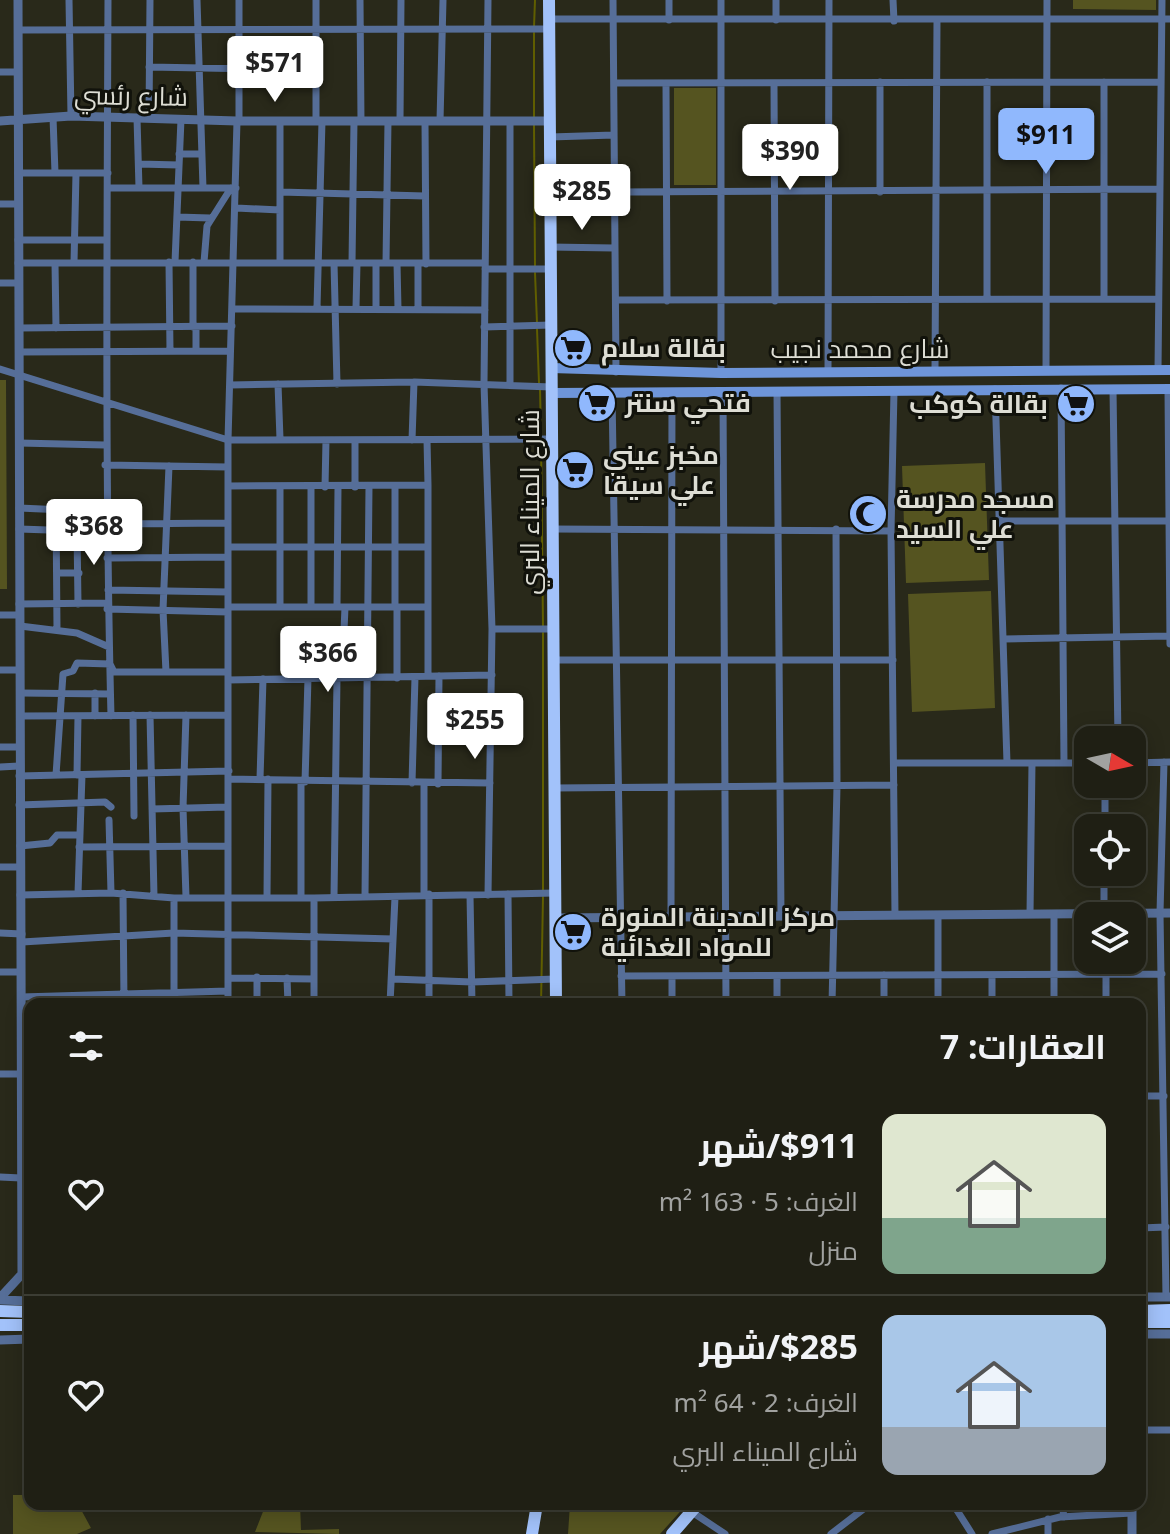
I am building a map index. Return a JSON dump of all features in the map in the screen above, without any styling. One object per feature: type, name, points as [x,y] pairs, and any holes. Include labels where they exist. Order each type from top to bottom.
[{"type":"highway","name":"شارع الميناء البري","points":[[549,0],[556,998]]},
{"type":"highway","points":[[1146,1309],[1169,1302]]},
{"type":"highway","points":[[0,1311],[24,1312]]},
{"type":"highway","points":[[1146,1322],[1170,1322]]},
{"type":"highway","points":[[0,1325],[24,1326]]},
{"type":"highway","points":[[524,1534],[528,1510]]},
{"type":"highway","points":[[532,1534],[536,1510]]},
{"type":"highway","points":[[672,1534],[693,1510]]},
{"type":"main road","name":"شارع محمد نجيب","points":[[551,368],[721,373],[1170,370]]},
{"type":"main road","points":[[589,394],[590,371]]},
{"type":"main road","name":"شارع محمد نجيب","points":[[552,390],[612,394],[1169,389]]},
{"type":"street","points":[[18,0],[19,805],[21,1074],[24,1106]]},
{"type":"street","points":[[69,0],[71,116]]},
{"type":"street","points":[[108,0],[109,350],[105,465],[109,512],[107,606],[111,716]]},
{"type":"street","points":[[149,118],[150,0]]},
{"type":"street","points":[[197,0],[203,188]]},
{"type":"street","points":[[228,998],[228,440],[235,262],[236,208],[233,188],[238,121],[239,0]]},
{"type":"street","points":[[316,0],[319,121],[315,263],[317,308]]},
{"type":"street","points":[[356,308],[353,194],[360,0]]},
{"type":"street","points":[[400,121],[401,0]]},
{"type":"street","points":[[440,121],[443,0]]},
{"type":"street","points":[[488,0],[484,327],[492,629],[488,895]]},
{"type":"street","points":[[613,0],[616,372]]},
{"type":"street","points":[[669,0],[669,20]]},
{"type":"street","points":[[721,0],[721,373]]},
{"type":"street","points":[[776,0],[776,20]]},
{"type":"street","points":[[828,370],[829,0]]},
{"type":"street","points":[[893,0],[894,21]]},
{"type":"street","points":[[1046,371],[1047,0]]},
{"type":"street","points":[[1158,370],[1159,82],[1166,18],[1162,0]]},
{"type":"street","points":[[18,30],[401,29],[669,20],[1166,18]]},
{"type":"street","points":[[935,370],[937,20]]},
{"type":"street","points":[[149,67],[316,70]]},
{"type":"street","points":[[0,72],[18,72]]},
{"type":"street","points":[[880,82],[880,192]]},
{"type":"street","points":[[987,82],[987,299]]},
{"type":"street","points":[[1104,82],[1104,299]]},
{"type":"street","points":[[614,83],[1159,82]]},
{"type":"street","points":[[666,83],[667,301]]},
{"type":"street","points":[[774,83],[775,301]]},
{"type":"street","name":"شارع رئسي","points":[[0,121],[71,116],[238,121],[550,121]]},
{"type":"street","points":[[53,117],[55,173]]},
{"type":"street","points":[[137,118],[139,188]]},
{"type":"street","points":[[170,351],[181,119]]},
{"type":"street","points":[[280,121],[280,262]]},
{"type":"street","points":[[376,308],[388,195],[388,121]]},
{"type":"street","points":[[418,309],[425,196],[425,121]]},
{"type":"street","points":[[510,121],[510,385]]},
{"type":"street","points":[[1159,134],[1170,135]]},
{"type":"street","points":[[550,137],[614,135]]},
{"type":"street","points":[[179,154],[202,154]]},
{"type":"street","points":[[139,164],[179,165]]},
{"type":"street","points":[[18,173],[108,173]]},
{"type":"street","points":[[74,263],[76,173]]},
{"type":"street","points":[[108,188],[233,188]]},
{"type":"street","points":[[204,262],[205,236],[210,218],[233,188]]},
{"type":"street","points":[[614,192],[934,193],[1158,189]]},
{"type":"street","points":[[280,192],[425,196]]},
{"type":"street","points":[[0,204],[18,204]]},
{"type":"street","points":[[236,208],[280,210]]},
{"type":"street","points":[[177,217],[210,218]]},
{"type":"street","points":[[18,240],[107,240]]},
{"type":"street","points":[[1158,244],[1170,244]]},
{"type":"street","points":[[550,247],[614,248]]},
{"type":"street","points":[[193,262],[196,351]]},
{"type":"street","points":[[18,263],[397,263],[485,266],[509,270],[551,269]]},
{"type":"street","points":[[55,263],[56,328]]},
{"type":"street","points":[[334,263],[337,384]]},
{"type":"street","points":[[397,263],[398,309]]},
{"type":"street","points":[[0,283],[19,283]]},
{"type":"street","points":[[616,300],[1157,299]]},
{"type":"street","points":[[233,309],[485,310]]},
{"type":"street","points":[[484,327],[551,325]]},
{"type":"street","points":[[19,328],[232,326]]},
{"type":"street","points":[[19,352],[230,351]]},
{"type":"street","points":[[1,370],[228,440],[552,439]]},
{"type":"street","points":[[412,440],[414,382]]},
{"type":"street","points":[[230,385],[414,382],[510,385],[552,390]]},
{"type":"street","points":[[278,384],[280,439]]},
{"type":"street","points":[[1061,388],[1064,763]]},
{"type":"street","points":[[995,389],[1002,521],[1007,763]]},
{"type":"street","points":[[1113,389],[1118,726]]},
{"type":"street","points":[[1169,389],[1170,644]]},
{"type":"street","points":[[777,391],[781,916]]},
{"type":"street","points":[[894,391],[891,531],[895,915]]},
{"type":"street","points":[[671,917],[672,392]]},
{"type":"street","points":[[723,392],[728,786],[726,998]]},
{"type":"street","points":[[612,394],[617,530],[622,998]]},
{"type":"street","points":[[325,487],[326,440]]},
{"type":"street","points":[[355,440],[355,487]]},
{"type":"street","points":[[427,440],[428,676]]},
{"type":"street","points":[[19,443],[105,445]]},
{"type":"street","points":[[105,465],[228,467]]},
{"type":"street","points":[[166,672],[163,610],[169,466]]},
{"type":"street","points":[[228,486],[428,485]]},
{"type":"street","points":[[280,487],[280,607]]},
{"type":"street","points":[[311,487],[311,607]]},
{"type":"street","points":[[334,897],[341,607],[337,548],[338,487]]},
{"type":"street","points":[[365,897],[370,678],[369,487]]},
{"type":"street","points":[[395,487],[397,678]]},
{"type":"street","points":[[19,508],[109,512]]},
{"type":"street","points":[[56,509],[57,629]]},
{"type":"street","points":[[1002,521],[1169,521]]},
{"type":"street","points":[[19,529],[77,531],[166,523],[228,523]]},
{"type":"street","points":[[552,529],[891,531]]},
{"type":"street","points":[[832,998],[831,916],[837,786],[836,529]]},
{"type":"street","points":[[77,531],[78,604]]},
{"type":"street","points":[[228,547],[427,547]]},
{"type":"street","points":[[107,558],[228,557]]},
{"type":"street","points":[[57,573],[79,573]]},
{"type":"street","points":[[108,590],[228,592]]},
{"type":"street","points":[[19,604],[57,603],[163,610],[428,607]]},
{"type":"street","points":[[0,615],[77,633],[109,647]]},
{"type":"street","points":[[492,629],[553,629]]},
{"type":"street","points":[[1004,639],[1170,636]]},
{"type":"street","points":[[553,660],[893,660]]},
{"type":"street","points":[[56,775],[63,674],[73,671],[77,663],[110,664]]},
{"type":"street","points":[[110,664],[114,672],[166,672],[263,679],[492,675]]},
{"type":"street","points":[[0,670],[20,670]]},
{"type":"street","points":[[438,784],[439,676]]},
{"type":"street","points":[[412,783],[415,677]]},
{"type":"street","points":[[301,897],[308,678]]},
{"type":"street","points":[[263,679],[267,896]]},
{"type":"street","points":[[20,693],[110,694]]},
{"type":"street","points":[[95,693],[95,716]]},
{"type":"street","points":[[133,715],[134,816]]},
{"type":"street","points":[[150,715],[154,896]]},
{"type":"street","points":[[186,715],[183,808],[186,897]]},
{"type":"street","points":[[20,716],[228,715]]},
{"type":"street","points":[[78,716],[78,893]]},
{"type":"street","points":[[0,747],[19,747]]},
{"type":"street","points":[[1146,763],[1167,762],[1162,974],[1166,1042],[1164,1096],[1168,1157],[1166,1227],[1169,1302],[1146,1298]]},
{"type":"street","points":[[894,763],[1074,763]]},
{"type":"street","points":[[1030,914],[1032,763]]},
{"type":"street","points":[[0,767],[56,775],[152,771],[303,782],[490,783]]},
{"type":"street","points":[[424,784],[429,998]]},
{"type":"street","points":[[554,788],[894,785]]},
{"type":"street","points":[[19,805],[105,802],[111,807]]},
{"type":"street","points":[[152,809],[227,807]]},
{"type":"street","points":[[109,820],[111,893]]},
{"type":"street","points":[[20,846],[50,843],[57,835],[80,835]]},
{"type":"street","points":[[79,847],[228,846]]},
{"type":"street","points":[[0,867],[20,867]]},
{"type":"street","points":[[20,895],[123,893],[174,898],[314,898],[555,893]]},
{"type":"street","points":[[123,893],[124,998]]},
{"type":"street","points":[[508,894],[509,998]]},
{"type":"street","points":[[470,895],[472,998]]},
{"type":"street","points":[[391,998],[395,897]]},
{"type":"street","points":[[174,898],[174,998]]},
{"type":"street","points":[[314,898],[314,998]]},
{"type":"street","points":[[1054,914],[1054,998]]},
{"type":"street","points":[[555,918],[1074,914]]},
{"type":"street","points":[[938,915],[938,998]]},
{"type":"street","points":[[0,933],[22,938],[174,933],[393,939]]},
{"type":"street","points":[[0,972],[21,972]]},
{"type":"street","points":[[621,976],[1074,974]]},
{"type":"street","points":[[1106,974],[1106,998]]},
{"type":"street","points":[[1146,974],[1162,974]]},
{"type":"street","points":[[884,975],[884,998]]},
{"type":"street","points":[[992,975],[992,998]]},
{"type":"street","points":[[672,976],[672,998]]},
{"type":"street","points":[[777,976],[777,998]]},
{"type":"street","points":[[257,977],[257,998]]},
{"type":"street","points":[[228,978],[314,979]]},
{"type":"street","points":[[287,978],[288,998]]},
{"type":"street","points":[[393,979],[472,982],[555,979]]},
{"type":"street","points":[[21,997],[228,991]]},
{"type":"street","points":[[196,992],[196,998]]},
{"type":"street","points":[[151,993],[151,998]]},
{"type":"street","points":[[0,1074],[21,1074]]},
{"type":"street","points":[[1146,1096],[1164,1096]]},
{"type":"street","points":[[24,1147],[21,1178],[24,1195]]},
{"type":"street","points":[[0,1177],[21,1178]]},
{"type":"street","points":[[1146,1228],[1166,1227]]},
{"type":"street","points":[[0,1299],[22,1274],[24,1240]]},
{"type":"street","points":[[0,1299],[24,1301]]},
{"type":"street","points":[[1146,1334],[1170,1334]]},
{"type":"street","points":[[1146,1338],[1153,1334]]},
{"type":"street","points":[[0,1340],[24,1339]]},
{"type":"street","points":[[1146,1430],[1170,1430]]},
{"type":"street","points":[[697,1510],[725,1534]]},
{"type":"street","points":[[831,1534],[862,1510]]},
{"type":"street","points":[[957,1510],[972,1534]]},
{"type":"street","points":[[1063,1510],[1064,1517]]},
{"type":"street","points":[[992,1534],[1048,1519],[1117,1510]]},
{"type":"street","points":[[1132,1510],[1132,1534]]},
{"type":"street","points":[[1048,1519],[1048,1534]]},
{"type":"shaded area","points":[[1073,0],[1156,0],[1156,10],[1073,9]]},
{"type":"shaded area","points":[[674,88],[716,88],[716,185],[674,185]]},
{"type":"shaded area","points":[[0,380],[6,380],[7,589],[0,589]]},
{"type":"shaded area","points":[[985,463],[989,580],[906,583],[902,466]]},
{"type":"shaded area","points":[[991,591],[995,708],[912,712],[908,594]]},
{"type":"shaded area","points":[[13,1495],[24,1495],[24,1510],[81,1510],[91,1528],[77,1534],[13,1534]]},
{"type":"shaded area","points":[[264,1510],[300,1510],[301,1530],[339,1529],[339,1534],[255,1532]]},
{"type":"shaded area","points":[[570,1510],[682,1510],[660,1534],[568,1534]]},
{"type":"waterway","points":[[534,27],[535,0]]},
{"type":"waterway","points":[[534,33],[534,119]]},
{"type":"waterway","points":[[534,125],[535,267]]},
{"type":"waterway","points":[[535,273],[537,323]]},
{"type":"waterway","points":[[537,329],[539,383]]},
{"type":"waterway","points":[[540,389],[541,435]]},
{"type":"waterway","points":[[541,441],[543,626]]},
{"type":"waterway","points":[[543,633],[543,890]]},
{"type":"waterway","points":[[541,998],[543,897]]},
{"type":"place","name":"بقالة سلام","points":[[573,348]]},
{"type":"place","name":"فتحي سنتر","points":[[597,403]]},
{"type":"place","name":"بقالة كوكب","points":[[1076,404]]},
{"type":"place","name":"مخبز عيني علي سيقا","points":[[575,470]]},
{"type":"place","name":"مسجد مدرسة علي السيد","points":[[868,514]]},
{"type":"place","name":"مركز المدينة المنورة للمواد الغذائية","points":[[573,932]]}]
